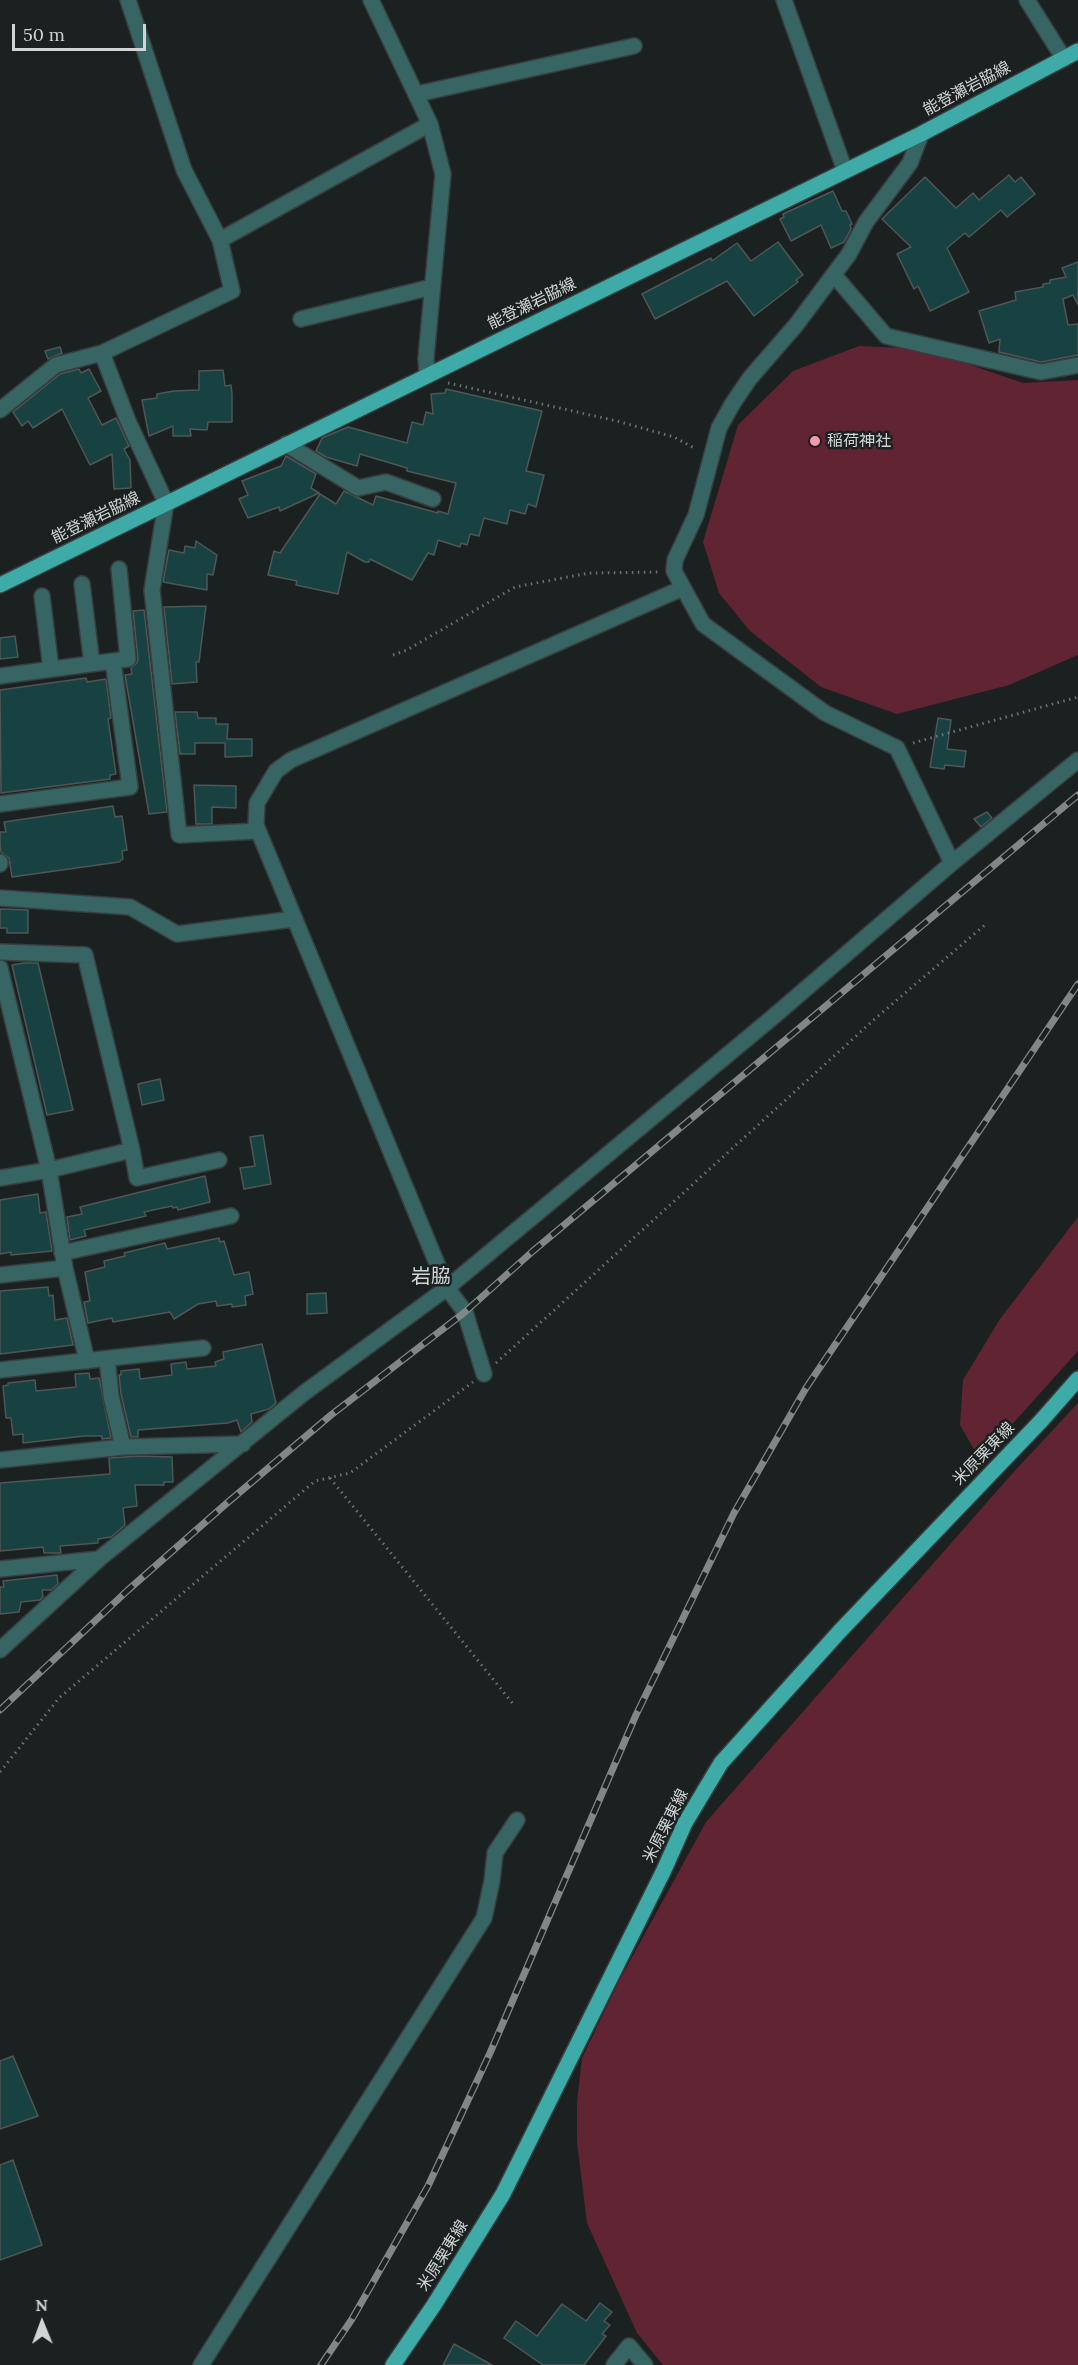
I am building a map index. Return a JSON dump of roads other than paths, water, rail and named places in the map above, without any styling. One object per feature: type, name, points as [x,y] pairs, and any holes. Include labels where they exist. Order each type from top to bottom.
[{"type":"main road","name":"能登瀬岩脇線","points":[[0,585],[921,134],[1078,51]]},
{"type":"main road","name":"米原栗東線","points":[[393,2365],[434,2305],[503,2194],[664,1870],[685,1823],[721,1763],[840,1631],[1041,1421],[1078,1378]]},
{"type":"street","points":[[0,410],[56,365],[102,353],[232,291],[220,240],[184,170],[128,0]]},
{"type":"street","points":[[784,0],[844,171]]},
{"type":"street","points":[[1027,0],[1064,59]]},
{"type":"street","points":[[378,2],[430,124],[443,174],[426,358],[427,375]]},
{"type":"street","points":[[417,94],[634,46]]},
{"type":"street","points":[[220,240],[430,124]]},
{"type":"street","points":[[921,134],[910,163],[866,222],[849,254],[733,403],[719,428],[696,515],[675,560],[674,571],[704,624],[825,713],[897,748],[952,864]]},
{"type":"street","points":[[834,275],[886,336],[1041,372],[1078,365]]},
{"type":"street","points":[[300,319],[432,286]]},
{"type":"street","points":[[102,353],[128,421],[166,503],[152,590],[179,835],[258,831]]},
{"type":"street","points":[[286,444],[358,488],[386,482],[433,499]]},
{"type":"street","points":[[0,676],[129,659],[119,569]]},
{"type":"street","points":[[82,584],[92,664]]},
{"type":"street","points":[[484,1374],[465,1312],[447,1288],[258,831],[256,803],[276,771],[291,760],[683,588]]},
{"type":"street","points":[[42,596],[51,669]]},
{"type":"street","points":[[0,804],[130,787],[113,661]]},
{"type":"street","points":[[0,1650],[99,1559],[304,1393],[447,1288],[1078,760]]},
{"type":"street","points":[[0,898],[130,907],[177,934],[294,919]]},
{"type":"street","points":[[0,952],[85,955],[137,1178],[219,1160]]},
{"type":"street","points":[[0,968],[49,1170],[63,1261],[87,1361]]},
{"type":"street","points":[[0,1178],[49,1170],[132,1150]]},
{"type":"street","points":[[0,1275],[63,1261],[231,1215]]},
{"type":"street","points":[[0,1370],[203,1348]]},
{"type":"street","points":[[106,1359],[111,1396],[123,1447]]},
{"type":"street","points":[[1,1455],[123,1447],[243,1444]]},
{"type":"street","points":[[0,1569],[99,1559]]},
{"type":"street","points":[[201,2365],[484,1918],[495,1853],[517,1820]]},
{"type":"street","points":[[614,2365],[629,2346],[645,2365]]},
{"type":"railway","points":[[0,1710],[128,1590],[227,1503],[331,1415],[465,1312],[533,1251],[1078,795]]},
{"type":"railway","points":[[321,2365],[352,2319],[428,2186],[490,2053],[636,1715],[734,1513],[806,1388],[1078,984]]},
{"type":"place","name":"稲荷神社","points":[[815,441]]},
{"type":"district","name":"岩脇","points":[[431,1277]]}]
